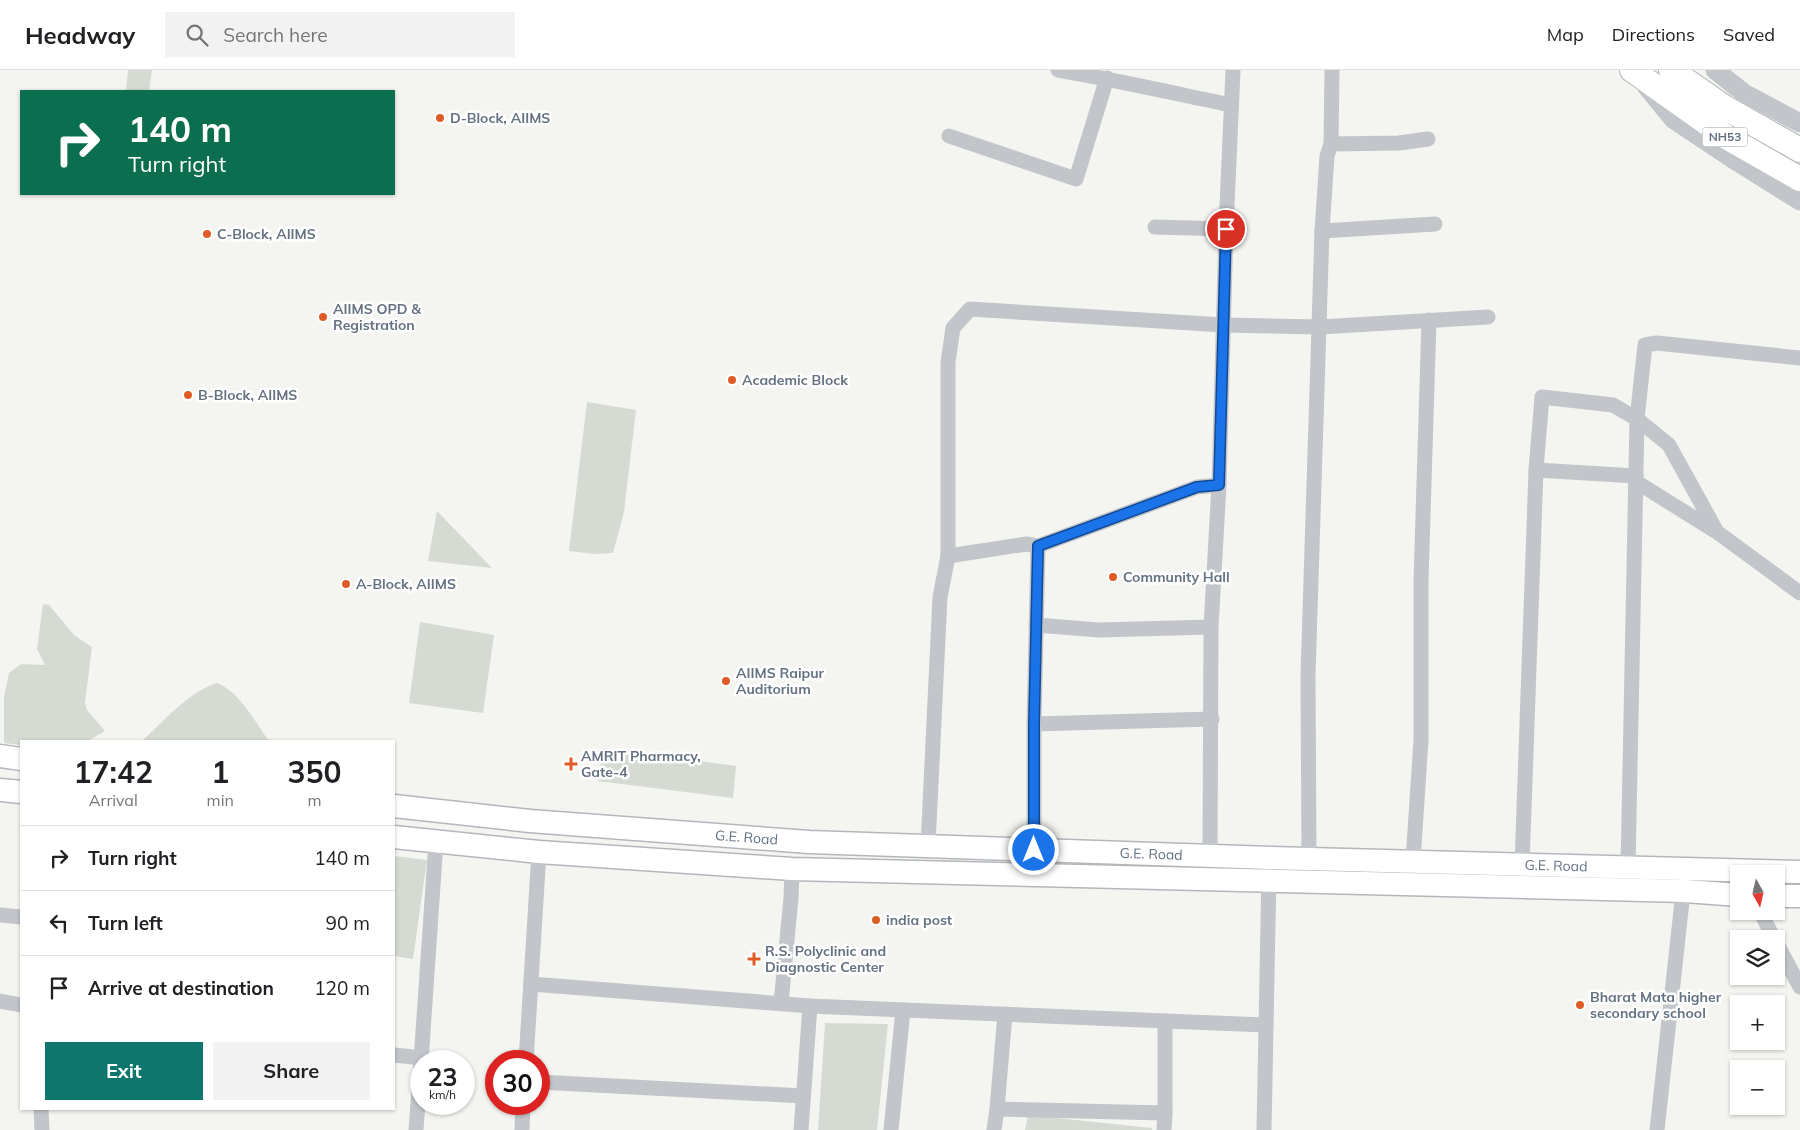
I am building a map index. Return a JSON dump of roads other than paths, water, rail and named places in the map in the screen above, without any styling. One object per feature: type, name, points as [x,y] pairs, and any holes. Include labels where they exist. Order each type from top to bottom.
[{"type":"highway","name":"NH53","points":[[1634,71],[1663,78],[1724,107],[1800,150]]},
{"type":"highway","name":"NH53","points":[[1663,78],[1728,138],[1800,179]]},
{"type":"main road","points":[[0,756],[20,759]]},
{"type":"main road","points":[[0,790],[20,792]]},
{"type":"main road","name":"G.E. Road","points":[[395,806],[502,817],[809,842],[1628,868],[1684,880],[1800,872]]},
{"type":"main road","points":[[395,837],[538,852],[792,868],[1268,882],[1684,880],[1730,893]]},
{"type":"main road","points":[[1785,896],[1800,896]]},
{"type":"street","points":[[1058,70],[1107,78],[1129,85],[1231,105]]},
{"type":"street","points":[[1210,856],[1211,627],[1219,485],[1226,229],[1233,70]]},
{"type":"street","points":[[1309,859],[1308,675],[1322,231],[1327,156],[1331,144],[1332,70]]},
{"type":"street","points":[[1715,70],[1744,94],[1800,123]]},
{"type":"street","points":[[1634,71],[1673,119],[1736,162],[1800,201]]},
{"type":"street","points":[[949,136],[1076,179],[1107,78]]},
{"type":"street","points":[[1331,144],[1399,143],[1428,139]]},
{"type":"street","points":[[1322,231],[1435,224]]},
{"type":"street","points":[[1155,227],[1226,229]]},
{"type":"street","points":[[928,846],[940,597],[948,556],[948,362],[953,328],[970,309],[1223,325],[1320,327],[1488,317]]},
{"type":"street","points":[[1415,862],[1413,860],[1421,740],[1421,581],[1429,320]]},
{"type":"street","points":[[1628,868],[1637,419],[1645,345],[1657,343],[1800,358]]},
{"type":"street","points":[[1522,865],[1536,470],[1542,397],[1613,405],[1637,419],[1669,445],[1716,532]]},
{"type":"street","points":[[1536,470],[1636,479],[1716,532],[1800,593]]},
{"type":"street","points":[[948,556],[1026,544],[1038,546],[1197,487],[1219,485]]},
{"type":"street","points":[[1034,850],[1034,724],[1038,546]]},
{"type":"street","points":[[1036,625],[1099,630],[1211,627]]},
{"type":"street","points":[[1034,724],[1212,719]]},
{"type":"street","points":[[422,1050],[436,842]]},
{"type":"street","points":[[527,1050],[538,852]]},
{"type":"street","points":[[1264,1130],[1268,882],[1271,858]]},
{"type":"street","points":[[781,1003],[792,868]]},
{"type":"street","points":[[1657,1130],[1684,880]]},
{"type":"street","points":[[0,915],[20,917]]},
{"type":"street","points":[[1785,959],[1800,987]]},
{"type":"street","points":[[531,984],[810,1006],[1266,1025]]},
{"type":"street","points":[[0,1001],[20,1005]]},
{"type":"street","points":[[801,1130],[810,1006]]},
{"type":"street","points":[[891,1130],[903,1010]]},
{"type":"street","points":[[994,1130],[1005,1014]]},
{"type":"street","points":[[1164,1130],[1165,1021]]},
{"type":"street","points":[[395,1055],[410,1059]]},
{"type":"street","points":[[550,1083],[803,1096]]},
{"type":"street","points":[[997,1109],[1165,1113]]},
{"type":"street","points":[[41,1110],[42,1130]]},
{"type":"street","points":[[416,1130],[417,1115]]},
{"type":"street","points":[[522,1130],[523,1115]]},
{"type":"place","name":"D-Block, AIIMS","points":[[440,118]]},
{"type":"place","name":"C-Block, AIIMS","points":[[207,234]]},
{"type":"place","name":"AIIMS OPD & Registration","points":[[323,317]]},
{"type":"place","name":"Academic Block","points":[[732,380]]},
{"type":"place","name":"B-Block, AIIMS","points":[[188,395]]},
{"type":"place","name":"Community Hall","points":[[1113,577]]},
{"type":"place","name":"A-Block, AIIMS","points":[[346,584]]},
{"type":"place","name":"AIIMS Raipur Auditorium","points":[[726,681]]},
{"type":"place","name":"AMRIT Pharmacy, Gate-4","points":[[571,764]]},
{"type":"place","name":"india post","points":[[876,920]]},
{"type":"place","name":"R.S. Polyclinic and Diagnostic Center","points":[[754,959]]},
{"type":"place","name":"Bharat Mata higher secondary school","points":[[1580,1005]]}]
